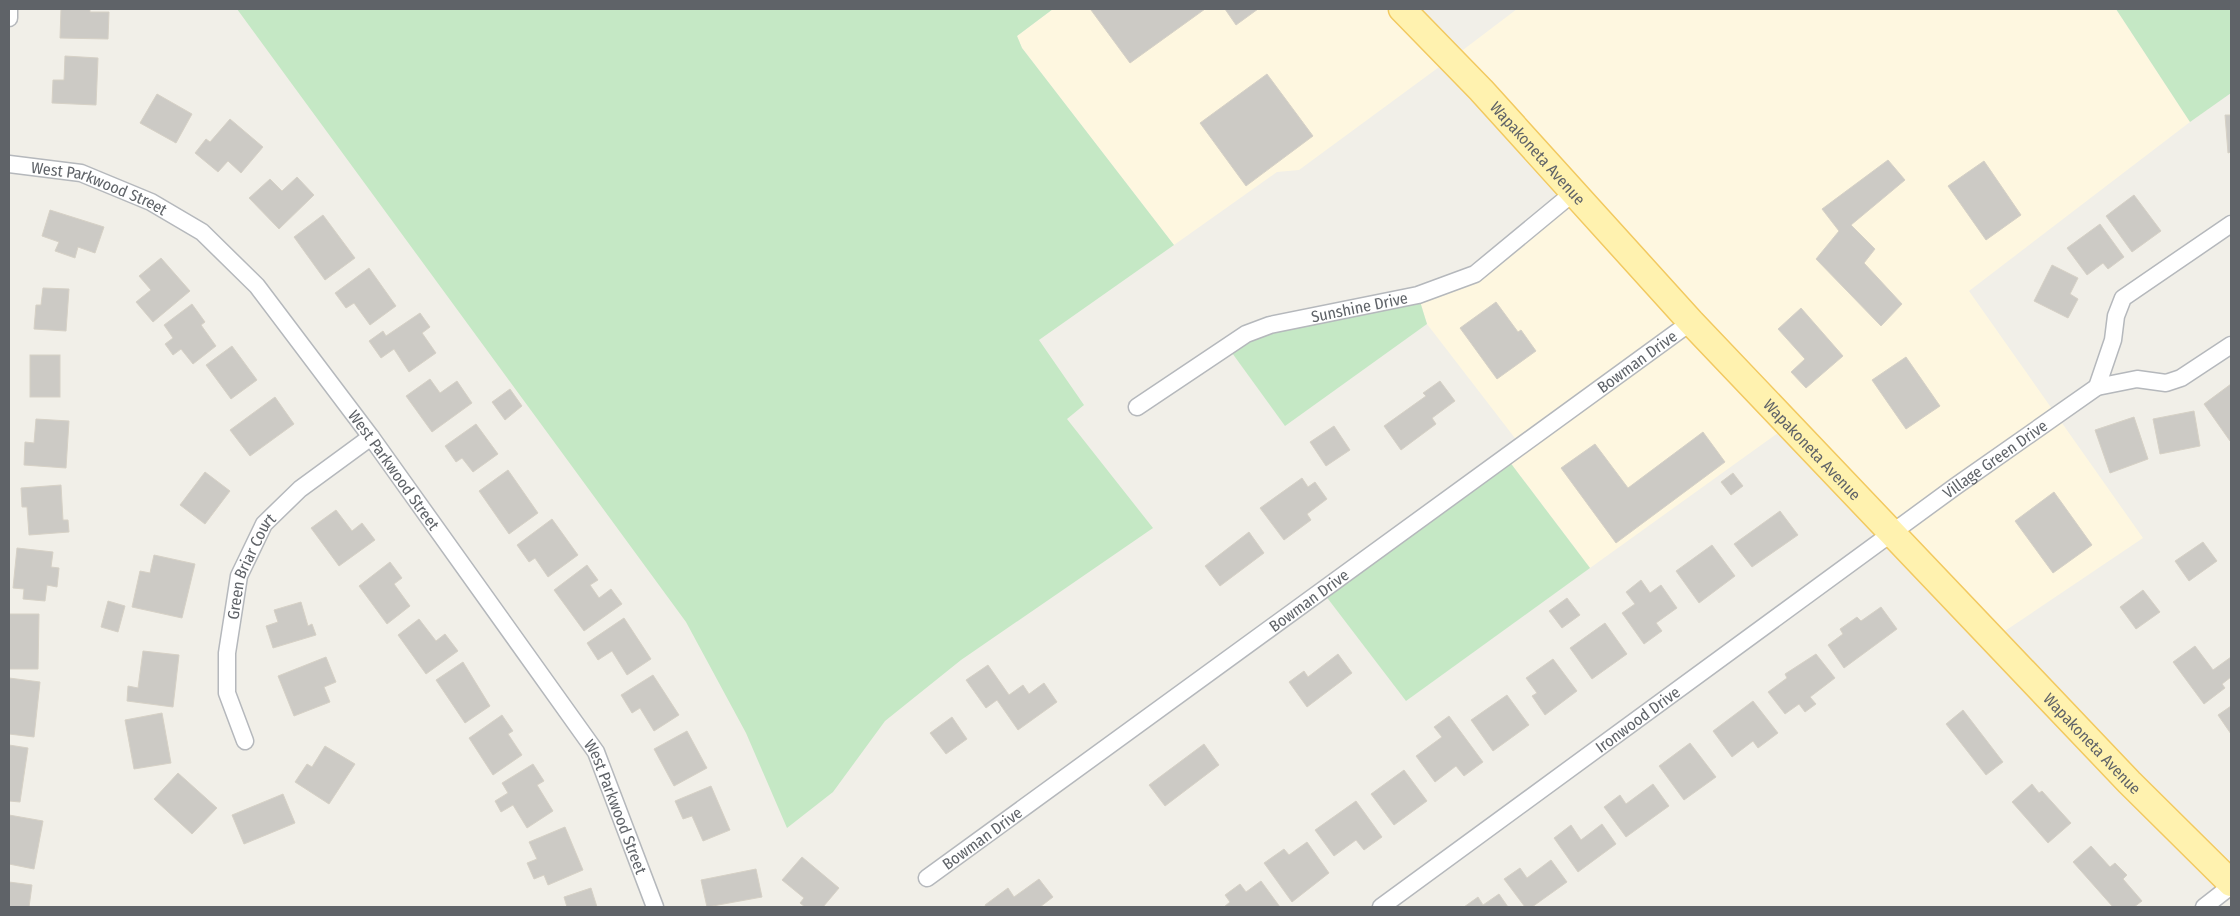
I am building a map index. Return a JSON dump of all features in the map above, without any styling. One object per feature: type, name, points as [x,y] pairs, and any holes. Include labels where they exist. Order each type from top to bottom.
[{"type":"main road","name":"Wapakoneta Avenue","points":[[1402,9],[1481,90],[1691,322],[2129,782],[2231,885]]},
{"type":"street","points":[[9,18],[10,9]]},
{"type":"street","name":"West Parkwood Street","points":[[9,164],[81,173],[151,202],[202,232],[257,286],[371,437],[596,752],[655,907]]},
{"type":"street","name":"Sunshine Drive","points":[[1137,407],[1246,334],[1270,326],[1418,295],[1475,274],[1574,193]]},
{"type":"street","points":[[2097,386],[2113,340],[2116,316],[2123,298],[2231,224]]},
{"type":"street","name":"Bowman Drive","points":[[927,878],[1691,322]]},
{"type":"street","name":"Village Green Drive","points":[[1893,534],[2097,386],[2137,379],[2166,383],[2181,378],[2231,345]]},
{"type":"street","name":"Green Briar Court","points":[[245,741],[227,693],[227,653],[239,576],[264,524],[300,489],[371,437]]},
{"type":"street","name":"Ironwood Drive","points":[[1382,907],[1893,534]]},
{"type":"street","points":[[2204,907],[2231,885]]},
{"type":"shaded area","points":[[1053,9],[1402,9],[1451,59],[1517,9],[2116,9],[2190,122],[1969,291],[2143,538],[1993,639],[1789,425],[1590,568],[1506,457],[1521,446],[1427,324],[1418,295],[1475,274],[1573,193],[1450,59],[1299,170],[1277,172],[1174,245],[1022,48],[1017,36]]},
{"type":"green space","points":[[237,9],[1053,9],[1017,36],[1022,48],[1174,245],[1039,340],[1084,405],[1067,419],[1153,528],[961,660],[885,721],[833,792],[787,828],[746,733],[686,622]]},
{"type":"green space","points":[[2116,9],[2231,9],[2231,93],[2190,122]]},
{"type":"green space","points":[[1418,295],[1427,324],[1285,426],[1227,346],[1246,334]]},
{"type":"green space","points":[[1506,457],[1590,568],[1406,701],[1322,591]]},
{"type":"building","points":[[61,9],[90,9],[90,12],[109,12],[108,39],[60,38]]},
{"type":"building","points":[[1092,9],[1205,9],[1130,63]]},
{"type":"building","points":[[1225,9],[1258,9],[1236,25]]},
{"type":"building","points":[[65,56],[98,58],[96,105],[52,103],[53,80],[64,80]]},
{"type":"building","points":[[1267,74],[1313,136],[1246,186],[1200,123]]},
{"type":"building","points":[[157,94],[192,114],[176,143],[140,123]]},
{"type":"building","points":[[2225,115],[2231,115],[2231,152],[2228,153]]},
{"type":"building","points":[[230,119],[263,147],[241,173],[228,161],[218,172],[195,153],[206,139],[210,142]]},
{"type":"building","points":[[1888,160],[1905,180],[1851,225],[1875,249],[1864,263],[1902,304],[1881,326],[1816,259],[1839,231],[1822,209]]},
{"type":"building","points":[[1984,161],[2021,215],[1986,240],[1948,186]]},
{"type":"building","points":[[297,177],[314,195],[279,229],[249,198],[270,179],[282,191]]},
{"type":"building","points":[[2134,195],[2161,231],[2132,252],[2106,216]]},
{"type":"building","points":[[50,210],[104,227],[95,253],[78,247],[75,258],[55,251],[59,242],[42,236]]},
{"type":"building","points":[[323,215],[355,258],[325,280],[294,237]]},
{"type":"building","points":[[2100,224],[2124,257],[2108,269],[2103,263],[2087,275],[2067,248]]},
{"type":"building","points":[[161,258],[190,291],[153,322],[136,302],[151,290],[139,276]]},
{"type":"building","points":[[2052,265],[2078,278],[2070,294],[2078,299],[2068,318],[2034,301]]},
{"type":"building","points":[[369,268],[396,306],[370,325],[354,303],[346,308],[335,293]]},
{"type":"building","points":[[43,288],[69,289],[66,331],[34,329],[36,305],[41,305]]},
{"type":"building","points":[[1496,302],[1518,332],[1521,330],[1536,351],[1497,379],[1460,328]]},
{"type":"building","points":[[192,304],[205,322],[201,325],[216,346],[193,364],[181,349],[173,355],[165,344],[173,338],[164,325]]},
{"type":"building","points":[[1801,308],[1843,356],[1806,388],[1791,372],[1805,359],[1778,329]]},
{"type":"building","points":[[420,313],[430,327],[422,333],[436,353],[409,372],[394,349],[381,358],[369,341],[383,331],[386,336]]},
{"type":"building","points":[[232,346],[257,380],[231,399],[206,365]]},
{"type":"building","points":[[30,355],[60,355],[60,397],[30,397]]},
{"type":"building","points":[[1906,357],[1940,406],[1906,429],[1872,380]]},
{"type":"building","points":[[430,379],[440,393],[457,381],[472,403],[432,432],[406,396]]},
{"type":"building","points":[[1440,381],[1455,401],[1432,418],[1436,424],[1401,450],[1384,426],[1426,396],[1423,393]]},
{"type":"building","points":[[2231,384],[2231,440],[2230,441],[2204,404]]},
{"type":"building","points":[[510,389],[522,406],[505,420],[492,402]]},
{"type":"building","points":[[275,397],[294,424],[250,456],[230,430]]},
{"type":"building","points":[[2194,411],[2200,446],[2160,454],[2153,419]]},
{"type":"building","points":[[2134,417],[2148,459],[2110,473],[2095,430]]},
{"type":"building","points":[[36,419],[69,421],[66,468],[24,465],[25,442],[34,443]]},
{"type":"building","points":[[476,424],[498,454],[473,472],[462,458],[456,462],[445,446]]},
{"type":"building","points":[[1334,426],[1350,450],[1326,466],[1310,442]]},
{"type":"building","points":[[1703,432],[1725,462],[1616,543],[1561,468],[1595,444],[1628,488]]},
{"type":"building","points":[[508,470],[538,513],[509,534],[479,491]]},
{"type":"building","points":[[205,472],[230,491],[205,524],[180,505]]},
{"type":"building","points":[[1733,473],[1743,486],[1731,495],[1721,482]]},
{"type":"building","points":[[1302,478],[1308,487],[1315,482],[1327,499],[1307,514],[1311,520],[1284,540],[1260,508]]},
{"type":"building","points":[[61,485],[63,520],[68,520],[69,532],[29,535],[27,507],[22,507],[21,488]]},
{"type":"building","points":[[2054,492],[2092,545],[2053,573],[2015,521]]},
{"type":"building","points":[[336,510],[352,531],[362,523],[375,540],[339,566],[311,528]]},
{"type":"building","points":[[1780,511],[1798,535],[1752,567],[1734,544]]},
{"type":"building","points":[[552,519],[578,555],[548,577],[535,558],[529,562],[517,545]]},
{"type":"building","points":[[1249,532],[1264,553],[1220,586],[1205,566]]},
{"type":"building","points":[[2203,542],[2217,561],[2189,581],[2175,561]]},
{"type":"building","points":[[1712,545],[1735,576],[1699,603],[1676,571]]},
{"type":"building","points":[[17,548],[53,552],[51,567],[59,568],[57,587],[47,585],[45,601],[23,599],[24,589],[13,588]]},
{"type":"building","points":[[154,555],[195,564],[182,618],[132,607],[140,571],[150,573]]},
{"type":"building","points":[[390,562],[402,578],[394,584],[410,606],[387,624],[359,586]]},
{"type":"building","points":[[587,565],[598,580],[590,585],[599,598],[611,589],[622,604],[584,631],[554,590]]},
{"type":"building","points":[[1641,580],[1650,593],[1661,585],[1677,608],[1656,623],[1662,631],[1644,644],[1622,613],[1635,604],[1626,592]]},
{"type":"building","points":[[2143,590],[2160,612],[2136,629],[2120,607]]},
{"type":"building","points":[[1567,598],[1580,615],[1562,628],[1549,611]]},
{"type":"building","points":[[108,601],[125,606],[118,632],[101,627]]},
{"type":"building","points":[[301,602],[308,626],[312,624],[316,635],[273,648],[266,626],[278,622],[274,610]]},
{"type":"building","points":[[1881,607],[1897,629],[1844,668],[1828,645],[1843,634],[1840,629],[1857,617],[1861,621]]},
{"type":"building","points":[[9,614],[39,614],[38,669],[9,669]]},
{"type":"building","points":[[624,618],[651,659],[627,675],[612,651],[598,660],[587,643]]},
{"type":"building","points":[[419,619],[436,641],[445,634],[458,651],[426,674],[398,635]]},
{"type":"building","points":[[1605,623],[1627,654],[1592,679],[1570,648]]},
{"type":"building","points":[[2195,646],[2213,670],[2231,657],[2231,677],[2222,684],[2225,688],[2204,704],[2173,662]]},
{"type":"building","points":[[143,651],[179,655],[173,707],[127,701],[128,686],[138,688]]},
{"type":"building","points":[[1338,654],[1352,673],[1307,707],[1289,682],[1304,671],[1308,677]]},
{"type":"building","points":[[1816,654],[1835,678],[1810,697],[1816,704],[1805,712],[1799,704],[1785,714],[1768,692],[1787,678],[1785,674]]},
{"type":"building","points":[[326,657],[336,682],[324,687],[330,702],[294,716],[278,676]]},
{"type":"building","points":[[1553,659],[1577,691],[1545,715],[1532,696],[1537,693],[1526,678]]},
{"type":"building","points":[[463,662],[490,706],[465,723],[436,680]]},
{"type":"building","points":[[988,665],[1009,695],[1023,685],[1029,694],[1044,683],[1057,702],[1018,730],[997,700],[986,708],[966,680]]},
{"type":"building","points":[[653,675],[679,715],[654,731],[640,708],[632,713],[621,695]]},
{"type":"building","points":[[9,678],[40,682],[34,737],[9,734]]},
{"type":"building","points":[[1507,695],[1529,725],[1493,751],[1471,720]]},
{"type":"building","points":[[1753,701],[1778,733],[1758,748],[1753,741],[1732,757],[1713,731]]},
{"type":"building","points":[[2231,706],[2231,734],[2218,715]]},
{"type":"building","points":[[1963,710],[2003,762],[1986,775],[1946,724]]},
{"type":"building","points":[[162,713],[171,763],[134,769],[125,720]]},
{"type":"building","points":[[502,715],[513,731],[508,734],[522,755],[493,775],[469,738]]},
{"type":"building","points":[[1449,716],[1483,762],[1464,776],[1456,766],[1435,782],[1416,756],[1442,737],[1434,727]]},
{"type":"building","points":[[952,717],[967,739],[946,754],[930,733]]},
{"type":"building","points":[[687,731],[707,768],[674,786],[654,749]]},
{"type":"building","points":[[1690,743],[1716,777],[1684,800],[1659,766]]},
{"type":"building","points":[[1204,744],[1219,765],[1165,806],[1149,785]]},
{"type":"building","points":[[9,745],[28,748],[20,802],[9,801]]},
{"type":"building","points":[[325,746],[355,764],[329,804],[295,782],[307,764],[312,767]]},
{"type":"building","points":[[533,764],[544,781],[537,785],[553,811],[527,828],[513,805],[501,812],[495,801],[508,793],[502,783]]},
{"type":"building","points":[[1404,770],[1427,801],[1394,825],[1371,794]]},
{"type":"building","points":[[178,773],[217,808],[192,834],[154,799]]},
{"type":"building","points":[[1653,784],[1669,806],[1626,837],[1604,807],[1620,795],[1626,804]]},
{"type":"building","points":[[2032,784],[2039,793],[2042,791],[2071,823],[2048,843],[2012,802]]},
{"type":"building","points":[[711,786],[730,830],[703,841],[692,816],[683,819],[675,801]]},
{"type":"building","points":[[283,794],[295,823],[244,844],[232,815]]},
{"type":"building","points":[[1356,801],[1382,837],[1364,850],[1356,840],[1334,856],[1315,830]]},
{"type":"building","points":[[9,815],[43,821],[34,869],[9,864]]},
{"type":"building","points":[[1602,824],[1616,844],[1578,872],[1554,838],[1571,825],[1581,840]]},
{"type":"building","points":[[565,827],[583,870],[548,885],[544,875],[534,879],[527,863],[537,859],[529,842]]},
{"type":"building","points":[[1307,842],[1329,873],[1292,902],[1264,863],[1284,849],[1289,855]]},
{"type":"building","points":[[2091,846],[2110,867],[2115,863],[2127,875],[2123,879],[2142,901],[2134,907],[2113,907],[2073,862]]},
{"type":"building","points":[[802,857],[839,888],[823,907],[805,907],[800,903],[804,898],[782,880]]},
{"type":"building","points":[[1551,860],[1567,882],[1532,907],[1525,907],[1504,879],[1520,868],[1527,878]]},
{"type":"building","points":[[756,869],[762,897],[707,907],[701,880]]},
{"type":"building","points":[[1039,879],[1053,897],[1040,907],[986,907],[985,905],[1008,888],[1014,897]]},
{"type":"building","points":[[1261,881],[1280,907],[1224,907],[1230,902],[1225,895],[1240,884],[1246,892]]},
{"type":"building","points":[[9,882],[32,885],[29,907],[9,907]]},
{"type":"building","points":[[591,888],[597,907],[567,907],[564,897]]},
{"type":"building","points":[[1499,894],[1508,907],[1464,907],[1478,897],[1483,905]]}]
